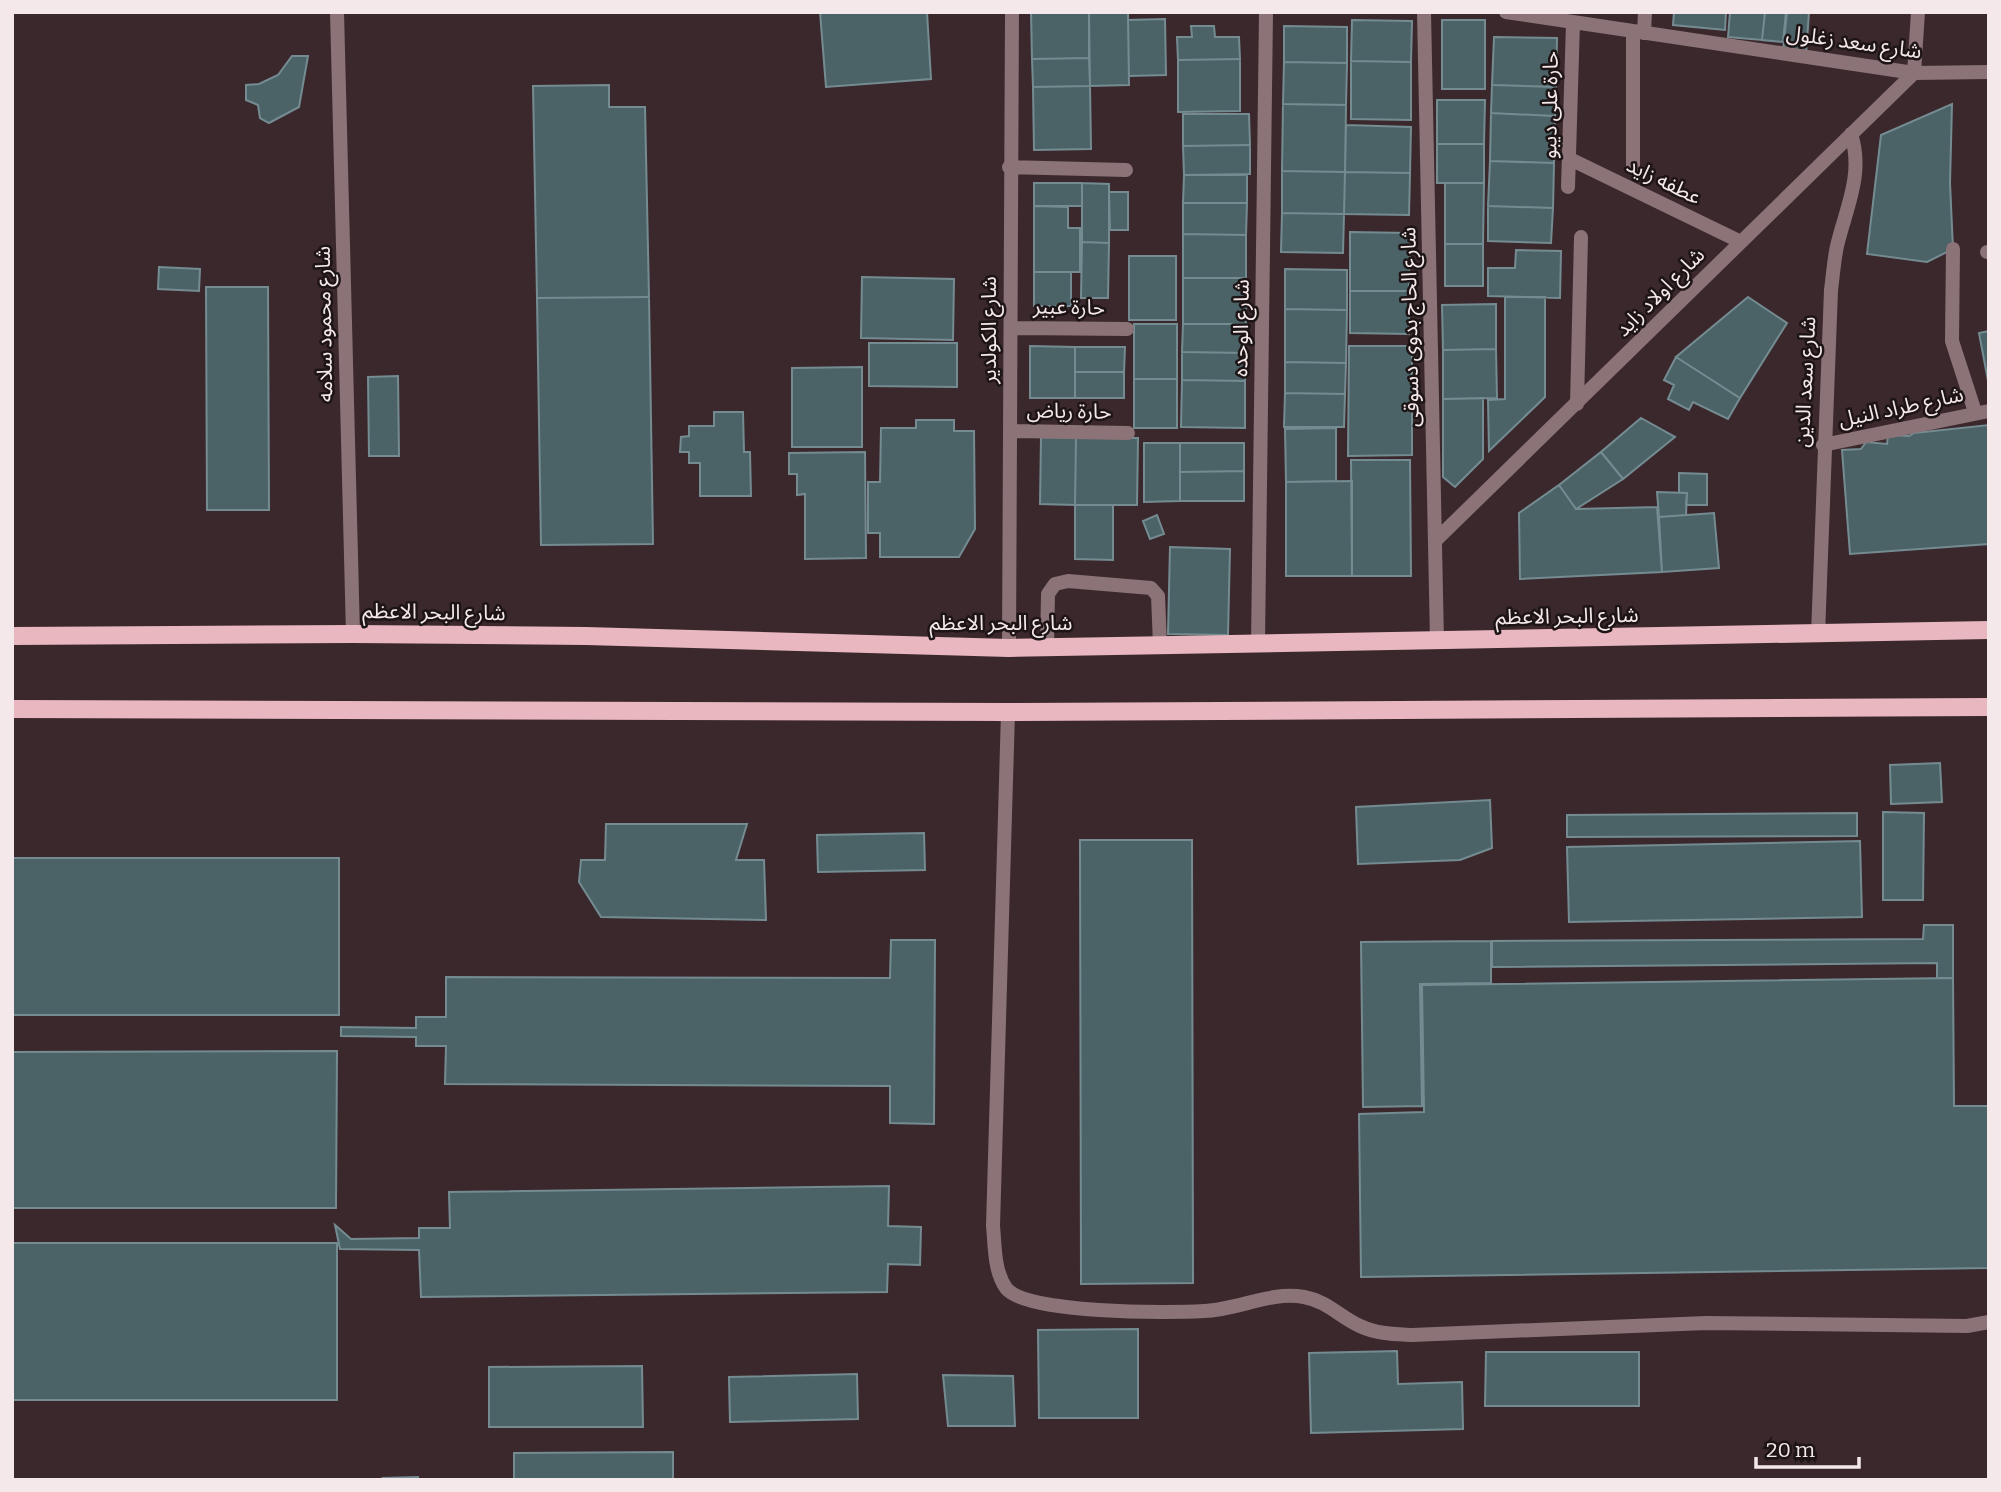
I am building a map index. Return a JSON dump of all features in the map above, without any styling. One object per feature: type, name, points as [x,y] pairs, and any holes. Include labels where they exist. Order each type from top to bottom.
[{"type":"main road","name":"شارع البحر الاعظم","points":[[12,636],[353,634],[1009,648],[1989,630]]},
{"type":"main road","points":[[12,709],[1008,712],[1989,707]]},
{"type":"street","name":"شارع محمود سلامه","points":[[337,12],[353,634]]},
{"type":"street","name":"شارع الكولدير","points":[[1009,648],[1009,167],[1012,12]]},
{"type":"street","name":"شارع الوحده","points":[[1258,644],[1266,12]]},
{"type":"street","name":"شارع الحاج بدوى دسوقى","points":[[1424,12],[1437,641]]},
{"type":"street","name":"شارع سعد زغلول","points":[[1506,12],[1914,73],[1989,72]]},
{"type":"street","points":[[1633,166],[1638,32],[1645,12]]},
{"type":"street","points":[[1914,73],[1918,12]]},
{"type":"street","name":"حارة على ديبو","points":[[1568,187],[1573,23]]},
{"type":"street","name":"شارع اولاد زايد","points":[[1436,541],[1739,241],[1914,73]]},
{"type":"street","name":"شارع سعد الدين","points":[[1818,635],[1823,445],[1831,290],[1837,247],[1854,186],[1856,150],[1851,134]]},
{"type":"street","name":"عطفه زايد","points":[[1570,159],[1739,241]]},
{"type":"street","points":[[1009,167],[1126,170]]},
{"type":"street","points":[[1577,404],[1581,237]]},
{"type":"street","points":[[1953,250],[1952,341],[1982,412]]},
{"type":"street","name":"حارة عبير","points":[[1011,327],[1128,329]]},
{"type":"street","name":"شارع طراد النيل","points":[[1823,445],[1982,412]]},
{"type":"street","name":"حارة رياض","points":[[1010,431],[1129,433]]},
{"type":"street","points":[[1047,647],[1048,594],[1055,584],[1068,581],[1151,588],[1158,596],[1160,645]]},
{"type":"street","points":[[1008,712],[993,1226],[997,1264],[1007,1289],[1028,1302],[1055,1308],[1205,1311],[1275,1296],[1303,1297],[1327,1304],[1359,1326],[1385,1334],[1412,1335],[1706,1323],[1967,1326],[1989,1322]]},
{"type":"building","points":[[820,12],[927,12],[931,79],[826,87]]},
{"type":"building","points":[[1031,12],[1089,12],[1089,58],[1032,59]]},
{"type":"building","points":[[1089,12],[1128,12],[1129,85],[1090,86]]},
{"type":"building","points":[[1674,12],[1726,12],[1725,30],[1673,25]]},
{"type":"building","points":[[1730,12],[1765,12],[1762,40],[1728,37]]},
{"type":"building","points":[[1765,12],[1786,12],[1783,42],[1762,40]]},
{"type":"building","points":[[1787,12],[1809,12],[1806,55],[1783,51]]},
{"type":"building","points":[[1165,19],[1166,75],[1129,76],[1128,20]]},
{"type":"building","points":[[1352,20],[1412,21],[1411,62],[1351,61]]},
{"type":"building","points":[[1442,20],[1485,20],[1485,89],[1442,89]]},
{"type":"building","points":[[1191,26],[1214,26],[1215,37],[1239,37],[1240,59],[1178,60],[1177,37],[1192,37]]},
{"type":"building","points":[[1284,26],[1347,27],[1347,63],[1284,62]]},
{"type":"building","points":[[1494,37],[1557,38],[1556,87],[1492,85]]},
{"type":"building","points":[[292,56],[308,56],[299,107],[269,123],[260,118],[258,105],[246,100],[246,85],[259,84],[278,75]]},
{"type":"building","points":[[1089,58],[1090,86],[1033,87],[1032,59]]},
{"type":"building","points":[[1240,59],[1240,111],[1178,112],[1178,60]]},
{"type":"building","points":[[1351,61],[1411,62],[1411,120],[1351,119]]},
{"type":"building","points":[[1284,62],[1347,63],[1346,105],[1283,104]]},
{"type":"building","points":[[609,85],[609,107],[645,107],[649,297],[537,298],[533,86]]},
{"type":"building","points":[[1492,85],[1556,87],[1555,116],[1491,113]]},
{"type":"building","points":[[1090,86],[1091,149],[1034,150],[1033,87]]},
{"type":"building","points":[[1437,100],[1485,100],[1484,144],[1437,144]]},
{"type":"building","points":[[1283,104],[1346,105],[1345,172],[1282,171]]},
{"type":"building","points":[[1952,104],[1950,183],[1953,249],[1927,262],[1867,254],[1881,135]]},
{"type":"building","points":[[1491,113],[1555,116],[1554,163],[1490,161]]},
{"type":"building","points":[[1183,114],[1249,114],[1250,145],[1183,146]]},
{"type":"building","points":[[1346,125],[1411,127],[1410,173],[1345,172]]},
{"type":"building","points":[[1437,144],[1484,144],[1484,183],[1437,183]]},
{"type":"building","points":[[1250,145],[1250,174],[1184,175],[1183,146]]},
{"type":"building","points":[[1490,161],[1554,163],[1553,208],[1488,206]]},
{"type":"building","points":[[1282,171],[1345,172],[1344,214],[1282,213]]},
{"type":"building","points":[[1345,172],[1410,173],[1409,215],[1344,214]]},
{"type":"building","points":[[1184,175],[1247,175],[1247,203],[1183,203]]},
{"type":"building","points":[[1034,183],[1082,183],[1082,206],[1034,206]]},
{"type":"building","points":[[1082,183],[1109,184],[1109,243],[1082,242]]},
{"type":"building","points":[[1445,183],[1484,183],[1483,244],[1445,244]]},
{"type":"building","points":[[1109,192],[1128,192],[1128,230],[1110,230]]},
{"type":"building","points":[[1183,203],[1247,203],[1246,235],[1183,234]]},
{"type":"building","points":[[1034,206],[1068,207],[1068,228],[1080,228],[1080,272],[1034,272]]},
{"type":"building","points":[[1488,206],[1553,208],[1551,243],[1488,241]]},
{"type":"building","points":[[1282,213],[1344,214],[1343,253],[1281,252]]},
{"type":"building","points":[[1350,232],[1410,233],[1409,291],[1350,291]]},
{"type":"building","points":[[1183,234],[1246,235],[1246,278],[1183,278]]},
{"type":"building","points":[[1082,242],[1109,243],[1108,298],[1081,298]]},
{"type":"building","points":[[1445,244],[1483,244],[1483,286],[1445,286]]},
{"type":"building","points":[[1516,250],[1561,251],[1560,298],[1488,296],[1488,268],[1515,268]]},
{"type":"building","points":[[1129,256],[1176,256],[1176,320],[1129,320]]},
{"type":"building","points":[[159,267],[200,269],[199,291],[158,289]]},
{"type":"building","points":[[1285,269],[1347,270],[1347,310],[1285,309]]},
{"type":"building","points":[[1034,272],[1071,272],[1071,306],[1034,306]]},
{"type":"building","points":[[862,277],[954,279],[953,340],[861,338]]},
{"type":"building","points":[[1183,278],[1246,278],[1246,324],[1183,324]]},
{"type":"building","points":[[206,287],[268,287],[269,510],[207,510]]},
{"type":"building","points":[[1350,291],[1409,291],[1409,334],[1350,333]]},
{"type":"building","points":[[649,297],[653,544],[541,545],[537,298]]},
{"type":"building","points":[[1505,297],[1545,297],[1545,397],[1489,451],[1488,400],[1505,399]]},
{"type":"building","points":[[1748,297],[1787,323],[1740,398],[1676,357]]},
{"type":"building","points":[[1496,304],[1496,349],[1443,350],[1442,305]]},
{"type":"building","points":[[1285,309],[1347,310],[1346,363],[1285,362]]},
{"type":"building","points":[[1134,324],[1177,324],[1177,379],[1134,379]]},
{"type":"building","points":[[1183,324],[1246,324],[1246,353],[1182,352]]},
{"type":"building","points":[[1989,331],[1989,386],[1979,333]]},
{"type":"building","points":[[869,343],[957,343],[957,387],[869,386]]},
{"type":"building","points":[[1030,346],[1075,347],[1075,398],[1030,398]]},
{"type":"building","points":[[1349,346],[1412,346],[1412,455],[1348,456]]},
{"type":"building","points":[[1075,347],[1125,347],[1124,372],[1075,372]]},
{"type":"building","points":[[1496,349],[1497,398],[1443,399],[1443,350]]},
{"type":"building","points":[[1182,352],[1246,353],[1245,381],[1182,380]]},
{"type":"building","points":[[1676,357],[1740,398],[1728,419],[1693,402],[1689,410],[1668,399],[1674,385],[1664,380]]},
{"type":"building","points":[[1285,362],[1346,363],[1345,394],[1285,393]]},
{"type":"building","points":[[862,367],[862,447],[792,447],[792,368]]},
{"type":"building","points":[[1075,372],[1124,372],[1124,398],[1075,398]]},
{"type":"building","points":[[398,376],[399,456],[369,456],[368,377]]},
{"type":"building","points":[[1134,379],[1177,379],[1177,428],[1134,428]]},
{"type":"building","points":[[1182,380],[1245,381],[1245,428],[1181,427]]},
{"type":"building","points":[[1285,393],[1345,394],[1344,427],[1284,427]]},
{"type":"building","points":[[1483,398],[1483,459],[1455,487],[1443,477],[1443,399]]},
{"type":"building","points":[[714,412],[743,412],[744,452],[750,452],[751,496],[700,496],[700,463],[689,463],[689,452],[680,452],[681,437],[689,436],[689,426],[714,426]]},
{"type":"building","points":[[1641,418],[1675,437],[1623,479],[1601,452]]},
{"type":"building","points":[[916,420],[954,420],[954,431],[974,431],[975,529],[959,557],[880,557],[880,533],[868,533],[868,482],[880,482],[881,428],[916,428]]},
{"type":"building","points":[[1989,425],[1989,544],[1850,554],[1842,450],[1861,449],[1866,442],[1887,444],[1888,435],[1909,436],[1914,433]]},
{"type":"building","points":[[1336,428],[1336,481],[1286,482],[1285,429]]},
{"type":"building","points":[[1041,437],[1076,438],[1075,505],[1040,504]]},
{"type":"building","points":[[1076,438],[1138,438],[1137,505],[1075,505]]},
{"type":"building","points":[[1144,443],[1180,443],[1180,501],[1144,502]]},
{"type":"building","points":[[1180,443],[1244,443],[1244,471],[1180,472]]},
{"type":"building","points":[[865,452],[866,558],[805,559],[805,494],[797,495],[797,474],[789,474],[789,453]]},
{"type":"building","points":[[1601,452],[1623,479],[1576,509],[1559,485]]},
{"type":"building","points":[[1351,460],[1410,460],[1411,576],[1352,576]]},
{"type":"building","points":[[1244,471],[1244,501],[1180,501],[1180,472]]},
{"type":"building","points":[[1679,473],[1707,474],[1707,505],[1686,505],[1687,493],[1679,493]]},
{"type":"building","points":[[1352,481],[1352,576],[1286,576],[1286,482]]},
{"type":"building","points":[[1559,485],[1576,509],[1657,507],[1662,572],[1520,579],[1519,513]]},
{"type":"building","points":[[1657,492],[1687,493],[1686,515],[1659,517]]},
{"type":"building","points":[[1075,505],[1113,505],[1113,560],[1075,559]]},
{"type":"building","points":[[1714,513],[1719,568],[1662,572],[1659,517]]},
{"type":"building","points":[[1157,515],[1164,534],[1150,539],[1143,521]]},
{"type":"building","points":[[1170,547],[1230,549],[1228,635],[1168,634]]},
{"type":"building","points":[[1940,763],[1942,802],[1891,804],[1890,765]]},
{"type":"building","points":[[1490,800],[1492,848],[1460,860],[1358,864],[1356,807]]},
{"type":"building","points":[[1883,812],[1924,813],[1923,900],[1883,900]]},
{"type":"building","points":[[1857,813],[1857,836],[1567,837],[1567,815]]},
{"type":"building","points":[[606,824],[747,824],[736,860],[764,860],[766,920],[601,917],[579,882],[581,860],[605,860]]},
{"type":"building","points":[[924,833],[925,870],[818,872],[817,835]]},
{"type":"building","points":[[1080,840],[1192,840],[1193,1283],[1081,1284]]},
{"type":"building","points":[[1860,841],[1862,917],[1569,922],[1567,847]]},
{"type":"building","points":[[12,858],[339,858],[339,1015],[12,1015]]},
{"type":"building","points":[[1924,925],[1953,925],[1953,978],[1937,978],[1937,963],[1492,967],[1492,941],[1923,939]]},
{"type":"building","points":[[891,940],[935,940],[934,1124],[890,1123],[890,1086],[445,1084],[446,1046],[416,1046],[416,1037],[341,1036],[341,1027],[416,1028],[416,1017],[446,1017],[446,977],[890,978]]},
{"type":"building","points":[[1491,941],[1491,983],[1420,984],[1422,1106],[1363,1107],[1361,942]]},
{"type":"building","points":[[1953,978],[1954,1106],[1989,1106],[1989,1268],[1361,1277],[1359,1114],[1424,1112],[1422,985]]},
{"type":"building","points":[[337,1051],[336,1208],[12,1208],[12,1052]]},
{"type":"building","points":[[889,1186],[888,1226],[921,1227],[920,1265],[888,1264],[887,1292],[421,1297],[419,1250],[340,1249],[335,1225],[351,1239],[419,1238],[419,1228],[450,1228],[449,1192]]},
{"type":"building","points":[[12,1243],[337,1243],[337,1400],[12,1400]]},
{"type":"building","points":[[1138,1329],[1138,1418],[1039,1418],[1038,1330]]},
{"type":"building","points":[[1397,1351],[1398,1384],[1462,1382],[1463,1429],[1311,1433],[1309,1353]]},
{"type":"building","points":[[1486,1352],[1639,1352],[1639,1406],[1485,1406]]},
{"type":"building","points":[[642,1366],[643,1427],[489,1427],[489,1367]]},
{"type":"building","points":[[857,1374],[858,1419],[730,1422],[729,1377]]},
{"type":"building","points":[[943,1375],[1013,1376],[1015,1426],[948,1426]]},
{"type":"building","points":[[673,1452],[673,1480],[514,1480],[514,1453]]},
{"type":"building","points":[[418,1477],[418,1480],[383,1478]]}]
